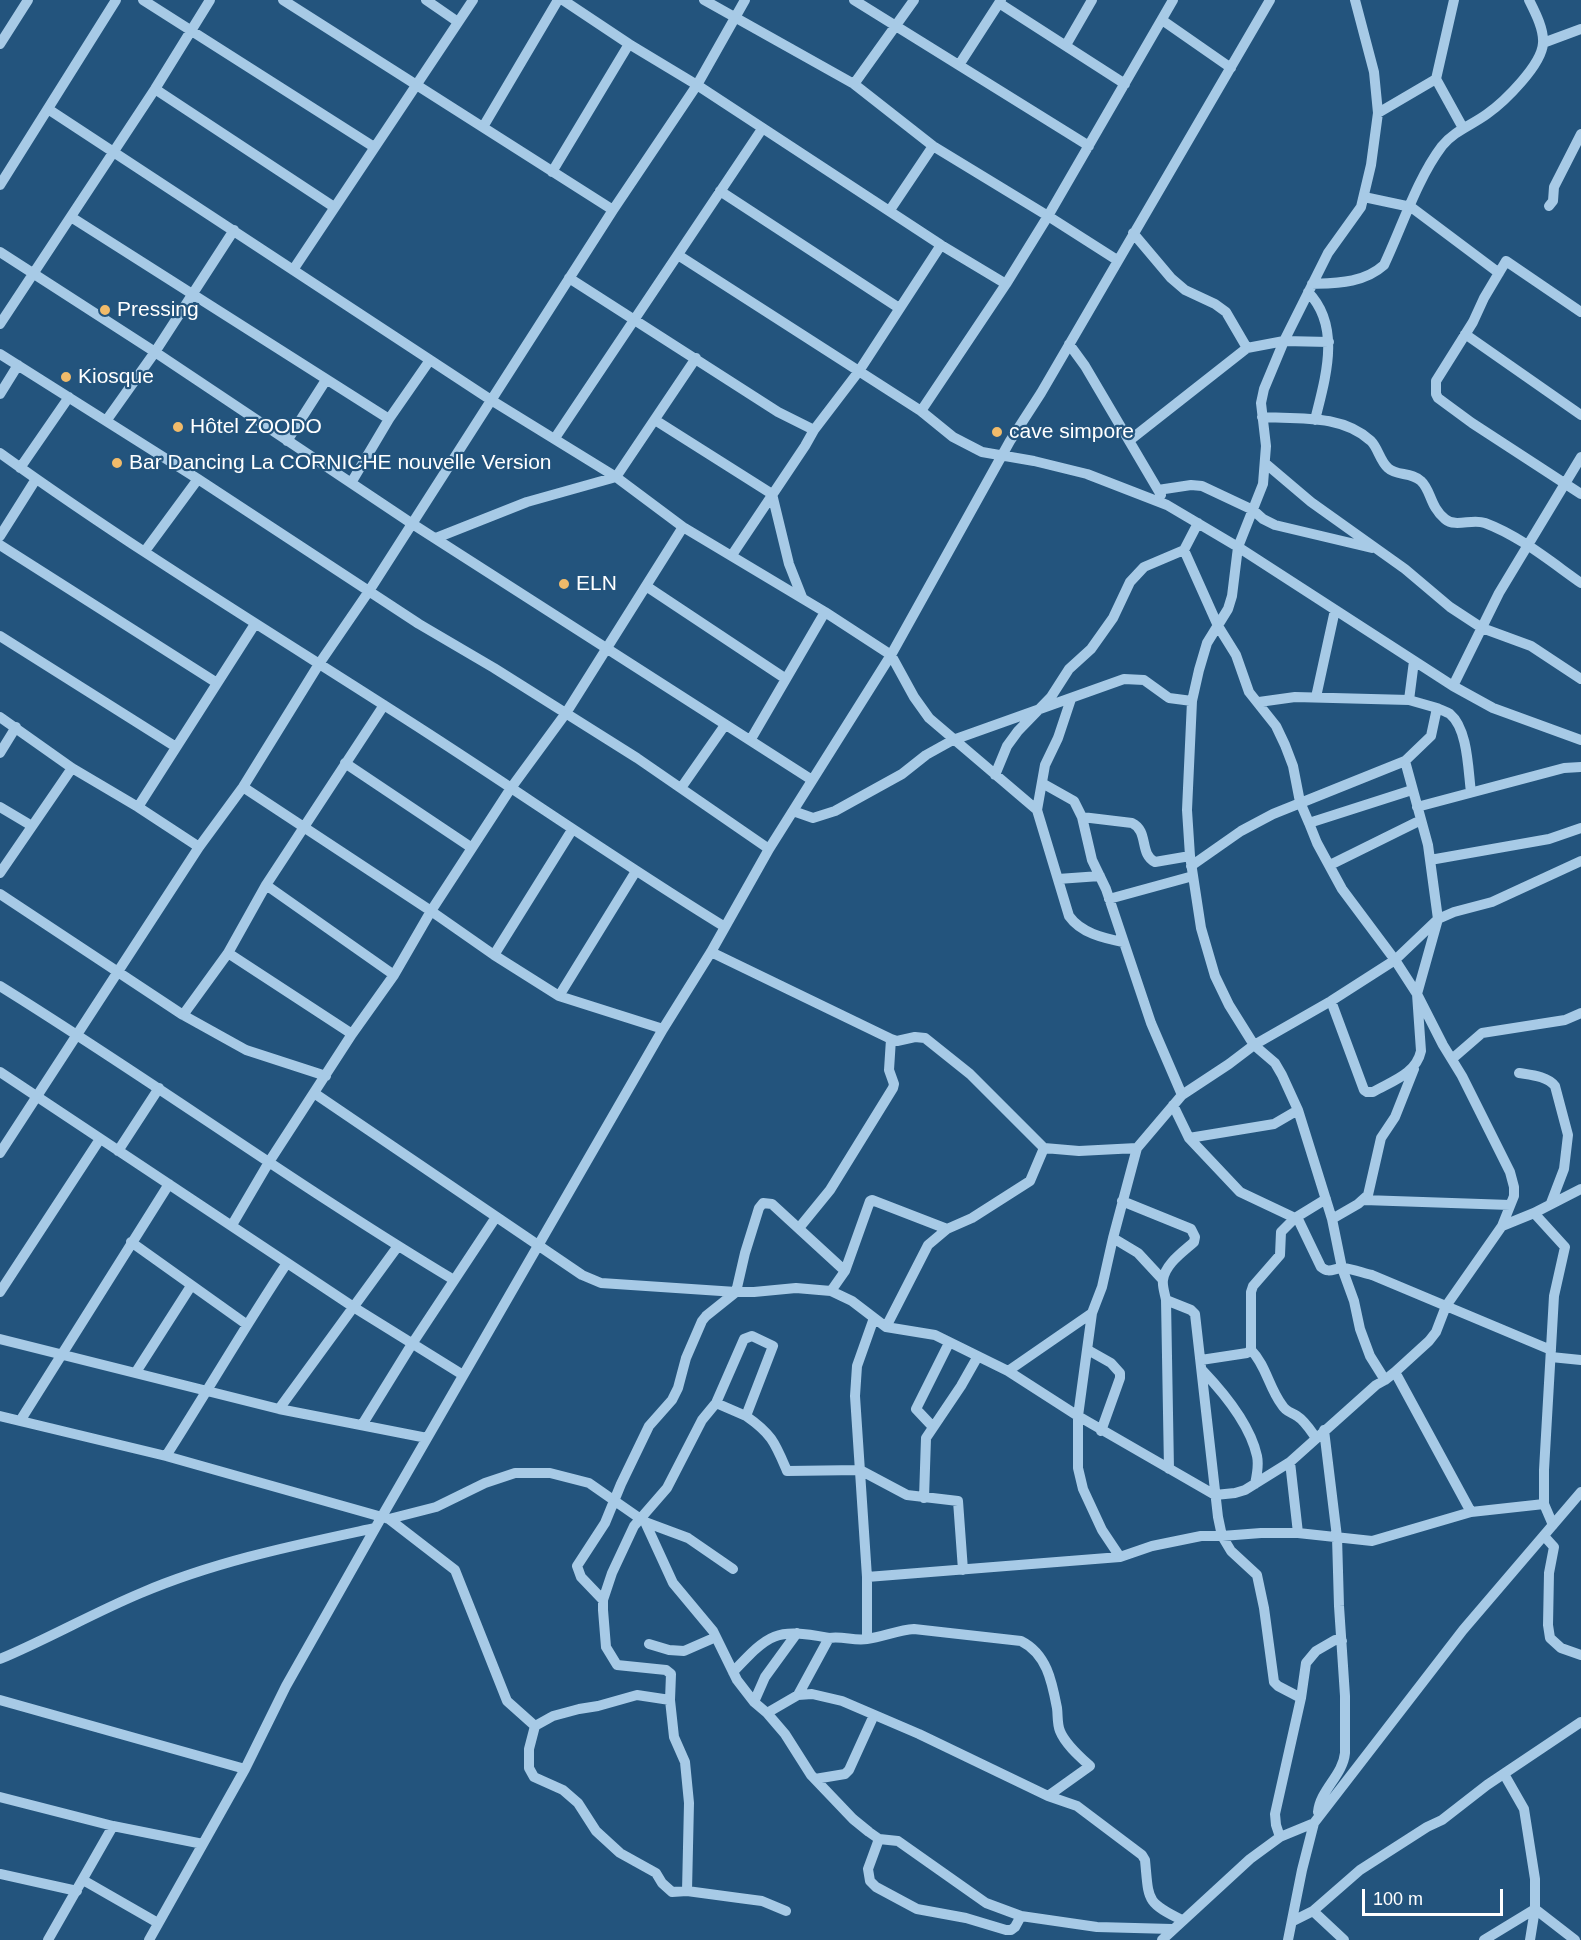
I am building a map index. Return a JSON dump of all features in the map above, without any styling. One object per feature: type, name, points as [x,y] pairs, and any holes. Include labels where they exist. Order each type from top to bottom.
[{"type":"street","points":[[0,44],[28,0]]},
{"type":"street","points":[[0,185],[116,0]]},
{"type":"street","points":[[142,0],[374,147]]},
{"type":"street","points":[[0,324],[155,89],[210,0]]},
{"type":"street","points":[[283,0],[613,210]]},
{"type":"street","points":[[426,0],[458,22]]},
{"type":"street","points":[[293,270],[472,0]]},
{"type":"street","points":[[483,127],[558,0]]},
{"type":"street","points":[[563,0],[941,245],[1006,284]]},
{"type":"street","points":[[704,0],[854,84],[933,146],[1117,260]]},
{"type":"street","points":[[0,1153],[199,847],[243,787],[569,278],[697,85],[744,0]]},
{"type":"street","points":[[854,0],[1089,146]]},
{"type":"street","points":[[854,84],[914,0]]},
{"type":"street","points":[[1066,45],[1092,0]]},
{"type":"street","points":[[921,411],[1006,284],[1048,216],[1173,0]]},
{"type":"street","points":[[149,1940],[245,1769],[286,1686],[382,1522],[463,1375],[663,1029],[711,952],[768,849],[891,655],[1001,456],[1270,0]]},
{"type":"street","points":[[1355,0],[1374,72],[1378,113],[1371,165],[1361,207],[1328,253],[1284,341],[1264,388],[1261,403],[1265,431],[1263,484],[1238,547],[1232,596],[1228,609],[1205,649],[1192,700],[1187,810],[1191,866],[1201,928],[1215,976],[1229,1005],[1254,1045],[1275,1063],[1298,1110],[1332,1219],[1342,1268],[1370,1356],[1384,1380]]},
{"type":"street","points":[[1454,0],[1436,80],[1463,129]]},
{"type":"street","points":[[1310,288],[1374,275],[1384,266],[1430,163],[1450,138],[1490,113],[1504,100],[1537,62],[1543,43],[1537,17],[1529,0]]},
{"type":"street","points":[[959,65],[1000,2],[1125,84]]},
{"type":"street","points":[[1162,20],[1231,68]]},
{"type":"street","points":[[1543,43],[1581,29]]},
{"type":"street","points":[[552,172],[629,44]]},
{"type":"street","points":[[1378,113],[1436,80]]},
{"type":"street","points":[[155,89],[334,207]]},
{"type":"street","points":[[48,109],[491,400],[616,477],[683,527],[825,612],[891,655],[914,697],[929,718],[1037,810]]},
{"type":"street","points":[[555,438],[762,129]]},
{"type":"street","points":[[1549,206],[1553,201],[1554,187],[1581,134]]},
{"type":"street","points":[[890,210],[933,146]]},
{"type":"street","points":[[720,191],[899,308]]},
{"type":"street","points":[[1364,197],[1411,207],[1499,273]]},
{"type":"street","points":[[71,217],[389,419]]},
{"type":"street","points":[[106,421],[234,230]]},
{"type":"street","points":[[1133,233],[1171,278],[1185,290],[1215,304],[1226,312],[1247,348]]},
{"type":"street","points":[[732,555],[814,430],[859,371],[941,245]]},
{"type":"street","points":[[0,252],[411,523],[812,780]]},
{"type":"street","points":[[678,255],[921,411],[953,437],[982,452],[1034,461],[1087,474],[1167,505],[1238,547],[1454,686],[1493,708],[1581,740]]},
{"type":"street","points":[[1581,312],[1506,261],[1436,381],[1438,398],[1472,423],[1581,494]]},
{"type":"street","points":[[569,278],[778,412],[814,430]]},
{"type":"street","points":[[1310,288],[1322,312],[1330,354],[1315,420]]},
{"type":"street","points":[[1465,334],[1581,415]]},
{"type":"street","points":[[1130,440],[1247,348],[1284,341],[1329,342]]},
{"type":"street","points":[[1069,344],[1130,440],[1167,505]]},
{"type":"street","points":[[0,354],[198,479],[419,624],[566,713],[681,788],[768,849]]},
{"type":"street","points":[[436,538],[527,502],[616,477],[696,358]]},
{"type":"street","points":[[351,483],[389,419],[430,360]]},
{"type":"street","points":[[0,394],[18,365]]},
{"type":"street","points":[[287,441],[326,380]]},
{"type":"street","points":[[20,468],[69,397]]},
{"type":"street","points":[[1262,417],[1315,420],[1346,425],[1371,441],[1387,468],[1420,479],[1431,503],[1446,520],[1455,523],[1484,522],[1527,545],[1581,583]]},
{"type":"street","points":[[656,420],[772,494],[789,564],[802,598]]},
{"type":"street","points":[[0,453],[255,624],[384,705],[572,830],[724,927]]},
{"type":"street","points":[[1454,686],[1499,593],[1581,457]]},
{"type":"street","points":[[1265,463],[1311,502],[1405,569],[1450,607],[1482,628],[1531,646],[1581,679]]},
{"type":"street","points":[[0,536],[36,479]]},
{"type":"street","points":[[145,551],[198,479]]},
{"type":"street","points":[[1158,490],[1191,485],[1203,486],[1253,510],[1263,519],[1275,525],[1378,549]]},
{"type":"street","points":[[995,775],[1007,746],[1018,731],[1051,697],[1069,669],[1090,649],[1120,606],[1135,575],[1144,567],[1184,549],[1198,523]]},
{"type":"street","points":[[232,1225],[268,1162],[352,1034],[394,975],[431,910],[511,788],[566,713],[683,527]]},
{"type":"street","points":[[0,545],[218,683]]},
{"type":"street","points":[[314,1093],[496,1217],[540,1244],[582,1275],[601,1283],[736,1292],[796,1288],[831,1291],[852,1301],[886,1327],[935,1335],[1008,1371],[1101,1431],[1215,1495],[1235,1493],[1255,1484],[1290,1462],[1376,1385],[1395,1372],[1436,1332],[1446,1306],[1502,1226],[1514,1187],[1510,1172],[1417,994],[1395,960],[1342,889],[1317,843],[1300,802],[1286,745],[1276,726],[1249,692],[1236,655],[1218,626],[1184,549]]},
{"type":"street","points":[[646,586],[786,679]]},
{"type":"street","points":[[1316,698],[1335,610]]},
{"type":"street","points":[[751,739],[825,612]]},
{"type":"street","points":[[138,807],[255,624]]},
{"type":"street","points":[[0,636],[176,747]]},
{"type":"street","points":[[1409,700],[1414,662]]},
{"type":"street","points":[[793,811],[813,818],[835,811],[902,774],[926,755],[953,740],[1124,679],[1144,680],[1169,698],[1192,700]]},
{"type":"street","points":[[1259,702],[1295,698],[1409,700],[1437,708],[1451,715],[1462,734],[1466,747],[1471,792]]},
{"type":"street","points":[[1071,699],[1058,738],[1045,765],[1037,810],[1069,916],[1096,935],[1123,942]]},
{"type":"street","points":[[183,1015],[228,953],[266,885],[384,705]]},
{"type":"street","points":[[1109,899],[1191,866],[1241,831],[1300,802],[1405,761],[1431,735],[1437,708]]},
{"type":"street","points":[[0,717],[72,768],[199,847]]},
{"type":"street","points":[[681,788],[726,725]]},
{"type":"street","points":[[0,753],[16,727]]},
{"type":"street","points":[[1332,1219],[1364,1200],[1368,1195],[1381,1138],[1395,1117],[1419,1060],[1417,994],[1438,919],[1430,860],[1405,761]]},
{"type":"street","points":[[345,763],[472,848]]},
{"type":"street","points":[[1417,807],[1564,768],[1581,767]]},
{"type":"street","points":[[0,873],[72,768]]},
{"type":"street","points":[[1042,783],[1074,801],[1082,817],[1088,848],[1109,899],[1151,1023],[1182,1095]]},
{"type":"street","points":[[243,787],[559,996],[663,1029]]},
{"type":"street","points":[[1309,823],[1413,790]]},
{"type":"street","points":[[0,807],[32,826]]},
{"type":"street","points":[[1082,817],[1137,825],[1141,830],[1147,856],[1155,862],[1191,866]]},
{"type":"street","points":[[1330,865],[1421,819]]},
{"type":"street","points":[[1430,860],[1549,839],[1581,828]]},
{"type":"street","points":[[494,955],[572,830]]},
{"type":"street","points":[[1120,1557],[1102,1530],[1083,1490],[1078,1468],[1078,1416],[1092,1313],[1102,1287],[1137,1148],[1182,1095],[1254,1045],[1331,1001],[1395,960],[1438,919],[1454,912],[1492,902],[1581,861]]},
{"type":"street","points":[[559,996],[636,871]]},
{"type":"street","points":[[1058,879],[1100,876]]},
{"type":"street","points":[[266,885],[394,975]]},
{"type":"street","points":[[0,894],[183,1015],[246,1050],[326,1076]]},
{"type":"street","points":[[711,952],[891,1039],[897,1041],[915,1037],[925,1038],[970,1074],[1044,1148],[1079,1151],[1137,1148]]},
{"type":"street","points":[[228,953],[352,1034]]},
{"type":"street","points":[[0,986],[77,1034],[268,1162],[454,1280]]},
{"type":"street","points":[[1331,1001],[1364,1090],[1372,1092],[1414,1069]]},
{"type":"street","points":[[1452,1059],[1482,1033],[1565,1020],[1580,1015]]},
{"type":"street","points":[[799,1228],[830,1190],[893,1088],[894,1084],[889,1070],[891,1039]]},
{"type":"street","points":[[0,1072],[355,1308],[463,1375]]},
{"type":"street","points":[[1519,1073],[1546,1078],[1555,1086],[1568,1135],[1564,1169],[1551,1203]]},
{"type":"street","points":[[118,1151],[159,1088]]},
{"type":"street","points":[[1173,1105],[1190,1138],[1240,1192],[1296,1217],[1321,1267],[1330,1271],[1342,1268],[1372,1275],[1551,1354],[1581,1360]]},
{"type":"street","points":[[1190,1138],[1266,1126],[1280,1122],[1298,1110]]},
{"type":"street","points":[[1568,1135],[1581,1137]]},
{"type":"street","points":[[0,1292],[100,1139]]},
{"type":"street","points":[[886,1327],[928,1245],[947,1229],[972,1218],[1030,1181],[1044,1148]]},
{"type":"street","points":[[20,1421],[169,1184]]},
{"type":"street","points":[[1502,1226],[1581,1189]]},
{"type":"street","points":[[1288,1940],[1319,1803],[1344,1762],[1345,1696],[1337,1537],[1320,1434],[1297,1416],[1286,1411],[1270,1386],[1261,1363],[1251,1350],[1253,1286],[1280,1255],[1281,1232],[1296,1217],[1326,1199]]},
{"type":"street","points":[[831,1291],[845,1271],[872,1200],[947,1229]]},
{"type":"street","points":[[1364,1200],[1510,1205]]},
{"type":"street","points":[[1122,1201],[1191,1229],[1194,1233],[1194,1242],[1170,1265],[1163,1280],[1166,1300],[1169,1469]]},
{"type":"street","points":[[603,1600],[581,1577],[577,1566],[605,1523],[649,1426],[672,1400],[678,1388],[686,1358],[702,1322],[706,1316],[736,1292],[759,1208],[763,1203],[772,1204],[845,1271]]},
{"type":"street","points":[[1534,1213],[1565,1247],[1554,1296],[1544,1470],[1544,1504],[1553,1525]]},
{"type":"street","points":[[362,1425],[412,1344],[496,1217]]},
{"type":"street","points":[[1113,1238],[1138,1253],[1163,1280]]},
{"type":"street","points":[[131,1242],[246,1324]]},
{"type":"street","points":[[279,1408],[355,1308],[398,1246]]},
{"type":"street","points":[[166,1456],[209,1389],[246,1324],[287,1263]]},
{"type":"street","points":[[136,1372],[191,1286]]},
{"type":"street","points":[[1166,1300],[1191,1310],[1195,1314],[1215,1495],[1222,1536],[1231,1551],[1257,1575],[1264,1608],[1271,1675],[1274,1682],[1301,1698]]},
{"type":"street","points":[[1008,1371],[1092,1313]]},
{"type":"street","points":[[867,1639],[867,1577],[856,1380],[857,1366],[873,1318]]},
{"type":"street","points":[[687,1891],[688,1792],[685,1762],[674,1737],[670,1700],[671,1675],[670,1672],[617,1665],[606,1647],[603,1600],[623,1548],[667,1488],[702,1420],[716,1402],[744,1339],[752,1335],[773,1346],[746,1416]]},
{"type":"street","points":[[0,1339],[279,1408],[427,1438]]},
{"type":"street","points":[[933,1427],[916,1409],[949,1343]]},
{"type":"street","points":[[1088,1350],[1111,1363],[1120,1373],[1101,1431]]},
{"type":"street","points":[[1201,1365],[1251,1350]]},
{"type":"street","points":[[924,1498],[926,1438],[957,1393],[978,1356]]},
{"type":"street","points":[[1201,1365],[1250,1434],[1258,1457],[1255,1484]]},
{"type":"street","points":[[1395,1372],[1471,1512]]},
{"type":"street","points":[[716,1402],[746,1416],[763,1428],[771,1436],[787,1472],[860,1470],[907,1495],[958,1501],[963,1570]]},
{"type":"street","points":[[0,1416],[166,1456],[382,1522],[455,1570],[507,1701],[535,1726]]},
{"type":"street","points":[[1290,1462],[1298,1533]]},
{"type":"street","points":[[0,1659],[142,1593],[205,1569],[435,1507],[485,1483],[515,1473],[550,1473],[589,1483],[643,1520],[688,1538],[733,1569]]},
{"type":"street","points":[[1162,1940],[1250,1859],[1280,1837],[1316,1820],[1463,1630],[1581,1492]]},
{"type":"street","points":[[867,1577],[1120,1557],[1152,1546],[1201,1536],[1298,1533],[1372,1541],[1471,1512],[1544,1504]]},
{"type":"street","points":[[643,1520],[673,1583],[716,1637],[737,1680],[792,1743],[815,1779],[853,1819],[879,1839],[898,1841],[986,1903],[1021,1916],[1097,1926],[1172,1929]]},
{"type":"street","points":[[1544,1536],[1554,1546],[1549,1574],[1550,1638],[1561,1648],[1581,1655]]},
{"type":"street","points":[[733,1672],[758,1646],[777,1635],[797,1633],[829,1638],[839,1636],[867,1639],[914,1629],[1021,1641],[1029,1645],[1045,1663],[1052,1684],[1060,1732],[1090,1766],[1048,1796]]},
{"type":"street","points":[[754,1702],[765,1677],[797,1633]]},
{"type":"street","points":[[649,1644],[669,1650],[684,1651],[716,1637]]},
{"type":"street","points":[[798,1695],[829,1638]]},
{"type":"street","points":[[1280,1837],[1275,1814],[1301,1698],[1306,1663],[1317,1651],[1335,1640],[1341,1641]]},
{"type":"street","points":[[767,1713],[798,1695],[812,1694],[842,1701],[929,1738],[1048,1796],[1077,1806],[1142,1855],[1146,1860],[1150,1898],[1155,1905],[1182,1920]]},
{"type":"street","points":[[670,1700],[637,1695],[553,1716],[535,1726],[529,1749],[529,1768],[534,1777],[563,1790],[578,1803],[596,1831],[620,1853],[656,1873],[672,1892],[687,1891],[762,1901],[786,1911]]},
{"type":"street","points":[[0,1700],[245,1769]]},
{"type":"street","points":[[815,1779],[845,1774],[849,1770],[874,1715]]},
{"type":"street","points":[[1293,1921],[1313,1911],[1360,1870],[1427,1827],[1442,1820],[1504,1774],[1581,1722]]},
{"type":"street","points":[[1504,1774],[1524,1809],[1536,1880],[1535,1909],[1530,1940]]},
{"type":"street","points":[[0,1797],[113,1826],[202,1844]]},
{"type":"street","points":[[48,1940],[113,1826]]},
{"type":"street","points":[[879,1839],[868,1869],[870,1881],[876,1887],[917,1909],[966,1918],[1006,1930],[1011,1930],[1016,1926],[1021,1916]]},
{"type":"street","points":[[0,1874],[77,1891]]},
{"type":"street","points":[[83,1880],[158,1923]]},
{"type":"street","points":[[1484,1940],[1535,1909]]},
{"type":"street","points":[[1535,1909],[1575,1940]]},
{"type":"street","points":[[1313,1911],[1344,1940]]},
{"type":"place","name":"Pressing","points":[[105,310]]},
{"type":"place","name":"Kiosque","points":[[66,377]]},
{"type":"place","name":"Hôtel ZOODO","points":[[178,427]]},
{"type":"place","name":"cave simpore","points":[[997,432]]},
{"type":"place","name":"Bar Dancing La CORNICHE nouvelle Version","points":[[117,463]]},
{"type":"place","name":"ELN","points":[[564,584]]}]
